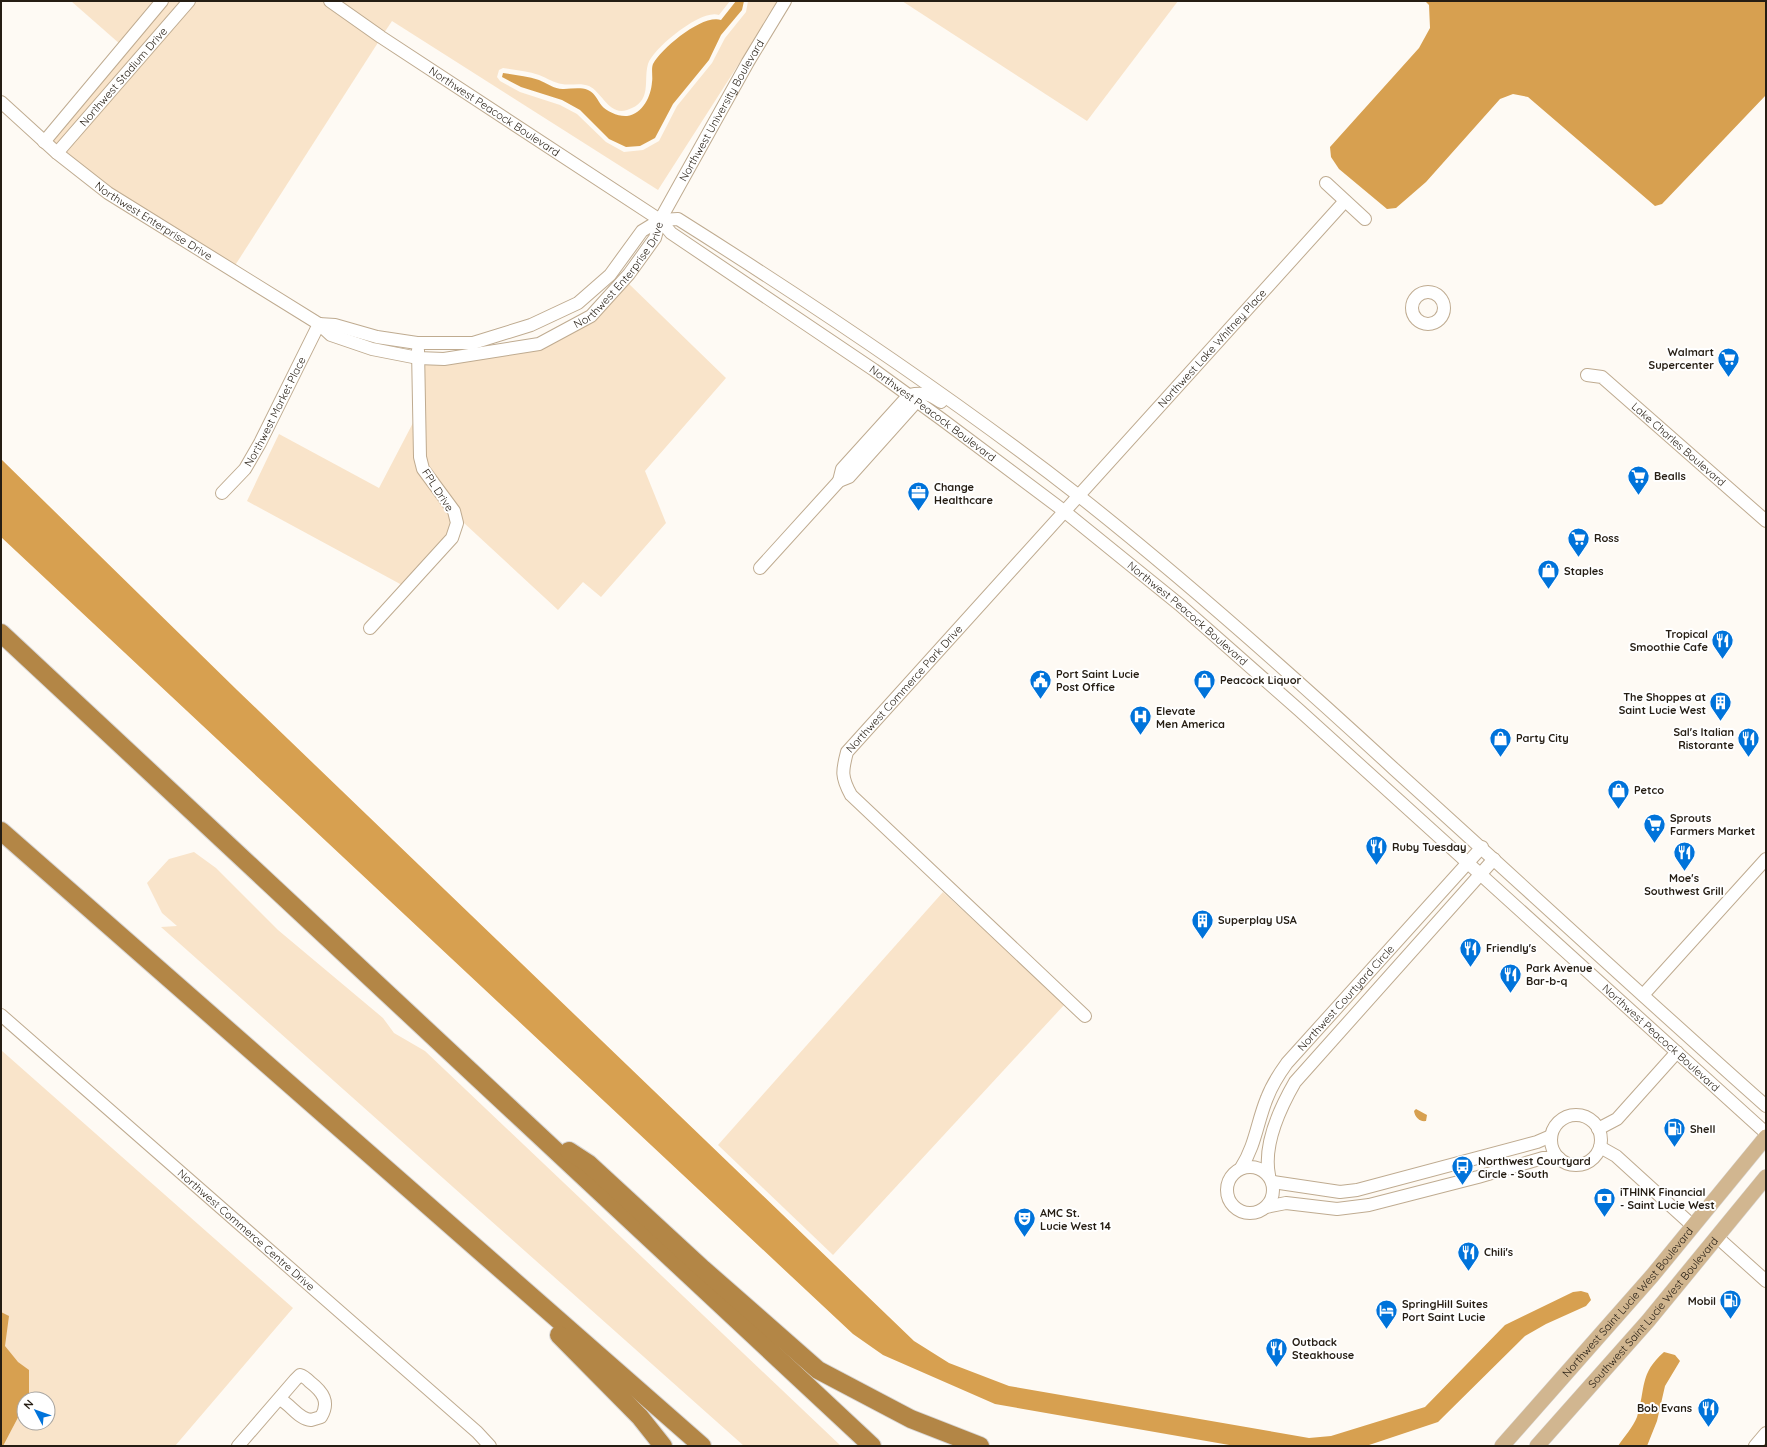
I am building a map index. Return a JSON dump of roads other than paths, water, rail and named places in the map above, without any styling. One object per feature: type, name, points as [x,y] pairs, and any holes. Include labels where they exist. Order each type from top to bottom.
[{"type":"highway","points":[[1,633],[872,1446]]},
{"type":"highway","points":[[1,831],[702,1446]]},
{"type":"highway","points":[[532,1128],[589,1164],[703,1269],[818,1370],[910,1419],[980,1446]]},
{"type":"highway","points":[[505,1273],[547,1323],[640,1417],[663,1446]]},
{"type":"main road","name":"Northwest Saint Lucie West Boulevard","points":[[1502,1446],[1652,1276],[1766,1137]]},
{"type":"main road","name":"Southwest Saint Lucie West Boulevard","points":[[1538,1446],[1648,1321],[1766,1177]]},
{"type":"street","name":"Northwest Stadium Drive","points":[[44,142],[162,1]]},
{"type":"street","name":"Northwest Stadium Drive","points":[[58,153],[189,1]]},
{"type":"street","name":"Northwest Peacock Boulevard","points":[[330,1],[381,37],[660,220],[673,234],[913,398],[1064,512],[1180,605],[1468,862],[1766,1133]]},
{"type":"street","name":"Northwest University Boulevard","points":[[660,220],[748,62],[785,1]]},
{"type":"street","name":"Northwest Enterprise Drive","points":[[1,102],[44,142],[108,193],[319,324],[331,335],[372,349],[418,358],[444,359],[539,344],[591,316],[629,274],[655,238],[660,220]]},
{"type":"street","points":[[1326,183],[1365,219]]},
{"type":"street","name":"Northwest Lake Whitney Place","points":[[1078,496],[1346,201]]},
{"type":"street","name":"Northwest Peacock Boulevard","points":[[660,220],[678,219],[793,292],[927,383],[1078,496],[1230,622],[1482,847],[1766,1106]]},
{"type":"street","name":"Northwest Enterprise Drive","points":[[319,324],[335,325],[378,337],[417,344],[474,344],[530,325],[578,303],[610,275],[642,231],[660,220]]},
{"type":"street","name":"Northwest Market Place","points":[[222,493],[244,468],[260,443],[319,324]]},
{"type":"street","name":"FPL Drive","points":[[370,628],[452,538],[457,523],[454,511],[423,470],[420,457],[417,344]]},
{"type":"street","name":"Lake Charles Boulevard","points":[[1587,375],[1602,377],[1766,521]]},
{"type":"street","points":[[760,568],[839,480],[842,469],[920,392],[930,395],[983,432],[1000,438]]},
{"type":"street","name":"Northwest Commerce Park Drive","points":[[1078,496],[847,752],[843,766],[843,780],[851,795],[866,811],[1085,1016]]},
{"type":"street","name":"Northwest Courtyard Circle","points":[[1241,1168],[1250,1153],[1266,1099],[1274,1081],[1287,1063],[1482,847]]},
{"type":"street","name":"Northwest Courtyard Circle","points":[[1271,1179],[1266,1163],[1276,1120],[1284,1100],[1295,1082],[1494,859]]},
{"type":"street","points":[[1644,995],[1766,859]]},
{"type":"street","points":[[1388,950],[1401,962]]},
{"type":"street","name":"Northwest Commerce Centre Drive","points":[[1,1015],[476,1432],[490,1446]]},
{"type":"street","points":[[1598,1129],[1617,1119],[1677,1052]]},
{"type":"street","points":[[1572,1116],[1588,1118],[1598,1129],[1601,1137],[1600,1147],[1595,1156],[1583,1164],[1575,1166],[1566,1164],[1558,1158],[1552,1146],[1551,1136],[1558,1123],[1564,1118],[1572,1116]]},
{"type":"street","points":[[1271,1179],[1340,1192],[1357,1190],[1538,1142],[1551,1136]]},
{"type":"street","points":[[1600,1147],[1616,1156],[1693,1226]]},
{"type":"street","points":[[1266,1207],[1274,1193],[1271,1179],[1262,1169],[1254,1167],[1241,1168],[1233,1173],[1227,1185],[1228,1199],[1233,1206],[1245,1213],[1254,1213],[1266,1207],[1286,1203],[1337,1208],[1369,1205],[1543,1158],[1558,1158]]},
{"type":"street","points":[[1431,1171],[1435,1188]]},
{"type":"street","points":[[1717,1237],[1766,1281]]},
{"type":"street","points":[[238,1446],[279,1398]]},
{"type":"street","points":[[1755,1446],[1766,1434]]},
{"type":"place","name":"Walmart Supercenter","points":[[1729,378]]},
{"type":"place","name":"Bealls","points":[[1639,496]]},
{"type":"place","name":"Change Healthcare","points":[[919,512]]},
{"type":"place","name":"Ross","points":[[1579,558]]},
{"type":"place","name":"Staples","points":[[1548,590]]},
{"type":"place","name":"Tropical Smoothie Cafe","points":[[1723,660]]},
{"type":"place","name":"Port Saint Lucie Post Office","points":[[1041,700]]},
{"type":"place","name":"Peacock Liquor","points":[[1205,700]]},
{"type":"place","name":"The Shoppes at Saint Lucie West","points":[[1721,722]]},
{"type":"place","name":"Elevate Men America","points":[[1141,736]]},
{"type":"place","name":"Party City","points":[[1501,758]]},
{"type":"place","name":"Sal's Italian Ristorante","points":[[1749,758]]},
{"type":"place","name":"Petco","points":[[1619,810]]},
{"type":"place","name":"Sprouts Farmers Market","points":[[1655,844]]},
{"type":"place","name":"Ruby Tuesday","points":[[1377,866]]},
{"type":"place","name":"Moe's Southwest Grill","points":[[1684,872]]},
{"type":"place","name":"Superplay USA","points":[[1202,940]]},
{"type":"place","name":"Friendly's","points":[[1471,968]]},
{"type":"place","name":"Park Avenue Bar-b-q","points":[[1511,994]]},
{"type":"place","name":"Shell","points":[[1675,1148]]},
{"type":"place","name":"Northwest Courtyard Circle - South","points":[[1463,1186]]},
{"type":"place","name":"iTHINK Financial - Saint Lucie West","points":[[1605,1218]]},
{"type":"place","name":"AMC St. Lucie West 14","points":[[1024,1238]]},
{"type":"place","name":"Chili's","points":[[1468,1272]]},
{"type":"place","name":"Mobil","points":[[1731,1320]]},
{"type":"place","name":"SpringHill Suites Port Saint Lucie","points":[[1386,1330]]},
{"type":"place","name":"Outback Steakhouse","points":[[1277,1368]]},
{"type":"place","name":"Bob Evans","points":[[1708,1428]]}]
